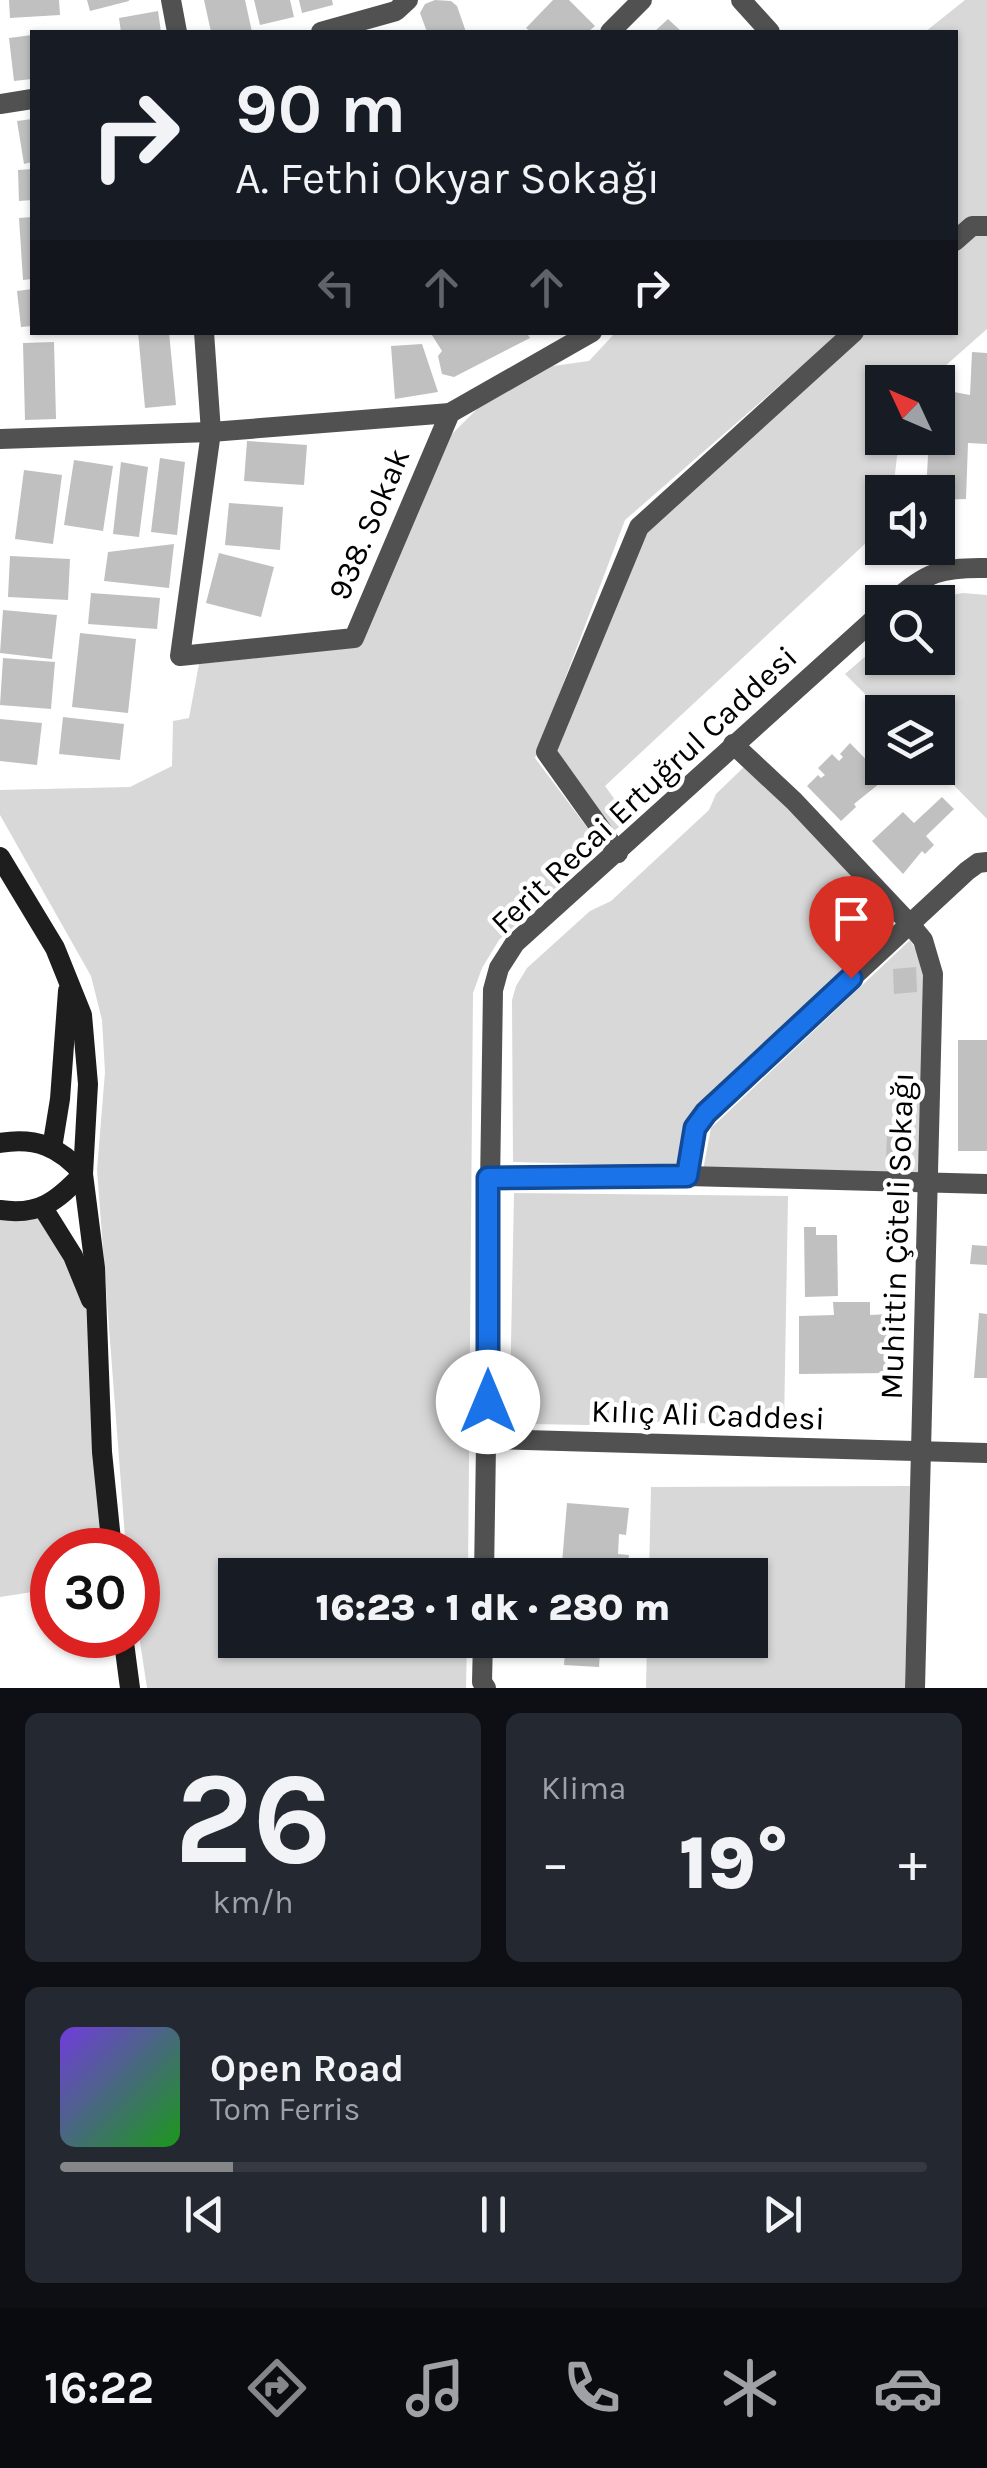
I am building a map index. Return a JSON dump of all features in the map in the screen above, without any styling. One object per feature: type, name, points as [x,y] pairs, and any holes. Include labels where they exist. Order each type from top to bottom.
[{"type":"main road","points":[[0,857],[48,936],[82,1015],[88,1084],[84,1174],[98,1315],[102,1452],[110,1528]]},
{"type":"main road","points":[[52,1148],[69,984]]},
{"type":"main road","points":[[0,1143],[18,1140],[52,1148],[67,1155],[84,1174]]},
{"type":"main road","points":[[0,1210],[26,1212],[44,1208],[84,1174]]},
{"type":"main road","points":[[44,1208],[74,1256],[98,1315]]},
{"type":"main road","points":[[126,1658],[130,1688]]},
{"type":"street","points":[[171,0],[177,30]]},
{"type":"street","points":[[612,30],[642,0]]},
{"type":"street","points":[[741,0],[768,30]]},
{"type":"street","points":[[326,30],[398,4],[402,30]]},
{"type":"street","points":[[0,104],[30,98]]},
{"type":"street","points":[[958,238],[972,226],[987,226]]},
{"type":"street","points":[[204,335],[211,432]]},
{"type":"street","points":[[618,853],[546,752],[639,527],[851,335]]},
{"type":"street","points":[[0,438],[211,432],[450,413],[560,341]]},
{"type":"street","name":"938. Sokak","points":[[211,432],[180,656],[354,638],[450,413]]},
{"type":"street","points":[[912,585],[952,568],[987,568]]},
{"type":"street","name":"Ferit Recai Ertuğrul Caddesi","points":[[484,1558],[488,1178],[493,990],[498,968],[516,943],[865,627]]},
{"type":"street","name":"Muhittin Çöteli Sokağı","points":[[733,744],[794,801],[909,923],[923,940],[934,974],[915,1688]]},
{"type":"street","points":[[687,1176],[695,1128],[706,1113],[967,871],[978,862],[987,862]]},
{"type":"street","points":[[488,1178],[687,1176],[987,1184]]},
{"type":"street","name":"Kılıç Ali Caddesi","points":[[488,1438],[987,1453]]},
{"type":"street","points":[[483,1658],[484,1685]]},
{"type":"shaded area","points":[[965,0],[987,0],[987,219],[958,231],[958,30],[928,30]]},
{"type":"shaded area","points":[[976,231],[987,232],[987,329],[946,365],[865,365],[865,455],[897,455],[895,475],[865,475],[865,544],[605,786],[629,819],[610,834],[553,751],[643,536],[863,335],[958,335],[958,247]]},
{"type":"shaded area","points":[[613,335],[838,335],[625,520],[535,758],[601,846],[499,940],[473,993],[468,1558],[218,1558],[218,1658],[467,1658],[466,1688],[147,1688],[142,1658],[160,1658],[160,1528],[124,1528],[97,1170],[105,1072],[102,1020],[91,976],[0,815],[0,790],[130,787],[172,766],[173,721],[189,718],[199,664],[358,647],[410,516],[449,437],[478,408],[553,366],[589,361]]},
{"type":"shaded area","points":[[955,595],[987,595],[987,819],[954,785],[955,695],[866,695],[845,674],[865,657],[865,675],[955,675]]},
{"type":"shaded area","points":[[745,766],[813,831],[894,920],[690,1114],[676,1166],[513,1162],[512,1000],[516,986],[527,968],[590,911],[611,901],[709,810],[716,794]]},
{"type":"shaded area","points":[[910,940],[924,963],[921,1174],[703,1170],[711,1128]]},
{"type":"shaded area","points":[[514,1193],[788,1196],[784,1426],[603,1420],[588,1425],[532,1424],[527,1405],[510,1395]]},
{"type":"shaded area","points":[[43,1208],[97,1315],[111,1528],[30,1528],[30,1592],[0,1597],[0,1210]]},
{"type":"shaded area","points":[[910,1486],[905,1688],[646,1688],[647,1658],[768,1658],[768,1558],[649,1558],[651,1487]]},
{"type":"building","points":[[9,0],[59,0],[60,15],[10,18]]},
{"type":"building","points":[[87,0],[129,0],[129,1],[90,11]]},
{"type":"building","points":[[204,0],[245,0],[252,30],[211,30]]},
{"type":"building","points":[[254,0],[290,0],[294,17],[260,25]]},
{"type":"building","points":[[299,0],[332,0],[333,5],[302,13]]},
{"type":"building","points":[[553,0],[569,0],[595,26],[590,30],[526,28]]},
{"type":"building","points":[[451,1],[457,6],[465,30],[426,30],[420,13],[425,4]]},
{"type":"building","points":[[158,11],[161,30],[121,30],[119,18]]},
{"type":"building","points":[[668,19],[680,30],[656,30]]},
{"type":"building","points":[[30,35],[30,79],[14,81],[9,38]]},
{"type":"building","points":[[30,119],[30,162],[24,164],[17,121]]},
{"type":"building","points":[[30,169],[30,200],[19,201],[18,170]]},
{"type":"building","points":[[30,217],[30,279],[23,280],[19,218]]},
{"type":"building","points":[[30,289],[30,326],[21,327],[17,291]]},
{"type":"building","points":[[138,335],[169,335],[176,405],[145,408]]},
{"type":"building","points":[[432,335],[530,338],[454,377],[442,374],[438,356],[442,351]]},
{"type":"building","points":[[54,342],[56,419],[25,420],[23,343]]},
{"type":"building","points":[[422,344],[438,392],[395,399],[391,346]]},
{"type":"building","points":[[972,352],[987,353],[987,444],[968,443],[966,499],[955,499],[955,475],[927,475],[928,455],[955,455],[955,392],[970,395]]},
{"type":"building","points":[[247,441],[307,445],[304,485],[244,481]]},
{"type":"building","points":[[160,458],[185,462],[177,535],[151,532]]},
{"type":"building","points":[[74,460],[113,466],[103,531],[64,525]]},
{"type":"building","points":[[121,462],[148,467],[139,537],[113,534]]},
{"type":"building","points":[[24,470],[62,475],[53,544],[15,539]]},
{"type":"building","points":[[229,503],[283,507],[280,550],[225,545]]},
{"type":"building","points":[[174,544],[169,588],[104,581],[108,552]]},
{"type":"building","points":[[219,553],[274,567],[261,617],[206,603]]},
{"type":"building","points":[[10,556],[70,559],[68,600],[8,597]]},
{"type":"building","points":[[91,593],[160,598],[157,629],[88,624]]},
{"type":"building","points":[[3,610],[57,615],[52,659],[0,653]]},
{"type":"building","points":[[80,633],[136,639],[128,713],[72,707]]},
{"type":"building","points":[[3,658],[55,662],[51,709],[0,705]]},
{"type":"building","points":[[63,717],[124,724],[120,760],[59,754]]},
{"type":"building","points":[[0,719],[42,723],[37,765],[0,761]]},
{"type":"building","points":[[850,743],[865,758],[865,785],[878,785],[841,821],[807,786],[818,775],[825,775],[818,768],[832,754],[839,761],[843,757],[840,754]]},
{"type":"building","points":[[942,797],[954,809],[926,836],[934,845],[925,854],[922,851],[903,874],[872,841],[903,812],[914,823]]},
{"type":"building","points":[[916,967],[917,992],[894,994],[893,969]]},
{"type":"building","points":[[958,1040],[987,1040],[987,1151],[958,1151]]},
{"type":"building","points":[[887,1135],[910,1137],[909,1162],[886,1161]]},
{"type":"building","points":[[804,1227],[816,1227],[816,1235],[837,1235],[838,1296],[805,1297]]},
{"type":"building","points":[[972,1245],[987,1246],[987,1265],[970,1264]]},
{"type":"building","points":[[833,1302],[870,1302],[870,1315],[889,1314],[890,1373],[799,1374],[799,1316],[834,1315]]},
{"type":"building","points":[[979,1313],[987,1314],[987,1378],[974,1378]]},
{"type":"building","points":[[567,1503],[629,1508],[626,1535],[619,1534],[618,1554],[629,1558],[562,1558]]},
{"type":"building","points":[[565,1658],[600,1658],[599,1667],[564,1665]]},
{"type":"route","points":[[488,1402],[488,1178],[687,1176],[695,1128],[706,1113],[851,978]]}]
